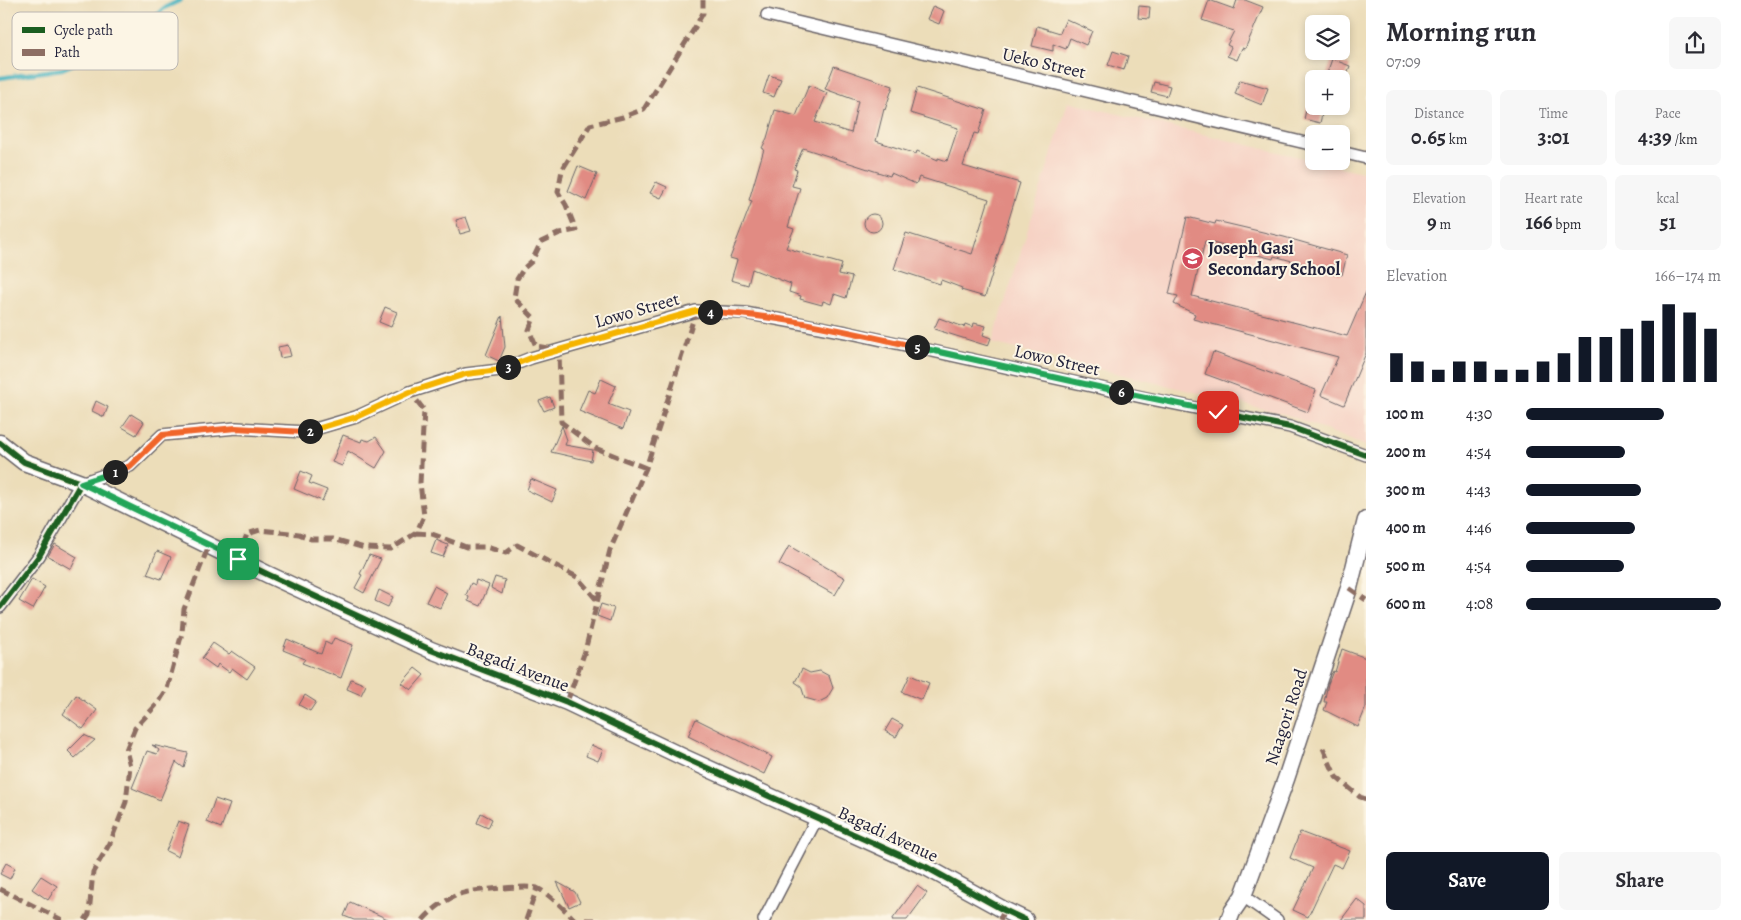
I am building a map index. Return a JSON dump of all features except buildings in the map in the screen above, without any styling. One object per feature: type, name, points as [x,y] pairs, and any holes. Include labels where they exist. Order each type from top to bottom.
[{"type":"street","name":"Ueko Street","points":[[767,15],[1305,143]]},
{"type":"street","points":[[1350,154],[1366,158]]},
{"type":"street","name":"Lowo Street","points":[[81,483],[130,466],[162,435],[236,428],[304,432],[356,417],[410,392],[466,374],[500,370],[531,358],[696,311],[745,313],[846,332],[1146,398],[1290,427],[1366,455]]},
{"type":"street","name":"Bagadi Avenue","points":[[0,443],[24,462],[81,483],[269,575],[431,650],[567,702],[926,867],[1025,920]]},
{"type":"street","points":[[0,607],[39,556],[81,483]]},
{"type":"street","name":"Naagori Road","points":[[1229,920],[1243,896],[1286,779],[1349,588],[1366,520]]},
{"type":"street","points":[[764,920],[817,818]]},
{"type":"street","points":[[1243,896],[1277,920]]},
{"type":"shaded area","name":"Joseph Gasi Secondary School","points":[[1068,102],[1305,158],[1305,170],[1350,169],[1366,173],[1366,446],[1288,415],[992,343]]},
{"type":"waterway","points":[[160,12],[181,0]]},
{"type":"waterway","points":[[0,78],[55,70]]},
{"type":"marked path","points":[[646,468],[595,448],[561,422],[559,350],[536,346],[529,330],[534,318],[514,298],[517,279],[524,268],[532,261],[541,242],[560,233],[576,230],[566,205],[558,192],[562,170],[590,125],[623,117],[644,109],[703,13],[703,0]]},
{"type":"marked path","points":[[567,702],[585,651],[610,550],[646,468],[696,311]]},
{"type":"marked path","points":[[238,559],[247,534],[260,530],[299,534],[311,539],[333,539],[365,548],[391,549],[416,533],[424,516],[420,483],[424,410],[410,392]]},
{"type":"marked path","points":[[416,533],[432,534],[466,547],[486,547],[506,553],[517,545],[577,577],[596,599]]},
{"type":"marked path","points":[[85,920],[89,914],[93,872],[110,843],[126,802],[130,766],[126,750],[135,728],[159,702],[167,689],[182,633],[184,609],[209,545]]},
{"type":"marked path","points":[[1349,588],[1366,600]]},
{"type":"marked path","points":[[1323,748],[1336,777],[1360,797],[1366,799]]},
{"type":"marked path","points":[[423,920],[430,912],[450,898],[460,894],[522,887],[541,890],[557,902],[575,920]]},
{"type":"marked path","points":[[526,920],[537,888]]},
{"type":"marked path","points":[[0,889],[62,920]]},
{"type":"marked path","points":[[1000,920],[1004,910]]},
{"type":"marked path","points":[[585,920],[600,920]]},
{"type":"cycle path","points":[[0,607],[39,556],[81,483],[130,466],[162,435],[236,428],[305,432],[356,417],[410,392],[466,374],[500,370],[531,358],[696,311],[745,313],[846,332],[1146,398],[1290,427],[1366,455]]},
{"type":"cycle path","points":[[0,443],[24,462],[81,483],[269,575],[431,650],[567,702],[685,758],[926,867],[1025,920]]},
{"type":"place","name":"Joseph Gasi Secondary School","points":[[1192,258]]},
{"type":"route","points":[[238,559],[81,483],[130,466],[162,435],[236,428],[304,432],[356,417],[410,392],[466,374],[500,370],[531,358],[696,311],[745,313],[846,332],[1218,412]]}]
